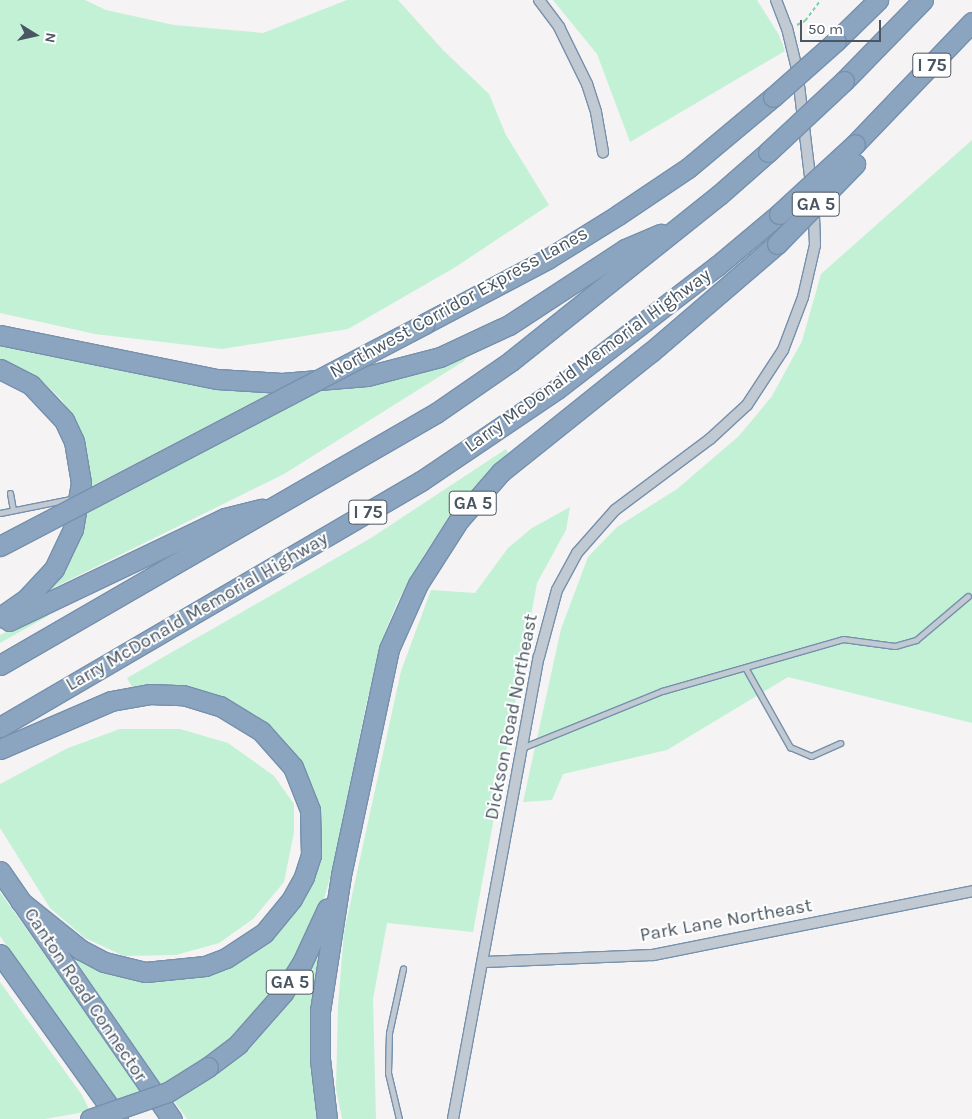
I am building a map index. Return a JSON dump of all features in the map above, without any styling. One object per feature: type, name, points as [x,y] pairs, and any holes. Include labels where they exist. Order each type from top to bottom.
[{"type":"highway","name":"Northwest Corridor Express Lanes","points":[[0,546],[549,258],[688,168],[773,97],[836,41],[878,0]]},
{"type":"highway","name":"I 75","points":[[0,665],[283,504],[436,413],[511,361],[682,225],[768,152],[844,81],[923,0]]},
{"type":"highway","name":"Larry McDonald Memorial Highway","points":[[0,727],[429,476],[557,389],[717,266],[779,214],[855,144],[972,22]]},
{"type":"highway","name":"GA 5","points":[[90,1119],[153,1099],[208,1067],[238,1044],[283,994],[319,930],[341,875],[389,648],[407,606],[437,552],[479,495],[517,458],[651,352],[777,244],[855,164],[892,107]]},
{"type":"highway","points":[[0,335],[217,379],[282,383],[367,376],[440,357],[509,325],[625,249],[682,225]]},
{"type":"highway","points":[[0,368],[31,385],[64,420],[79,460],[80,497],[73,529],[54,569],[26,599],[0,617]]},
{"type":"highway","points":[[0,626],[225,518],[283,504]]},
{"type":"highway","points":[[0,749],[111,702],[149,694],[191,697],[220,706],[261,731],[293,768],[310,810],[311,855],[304,877],[292,899],[264,933],[226,958],[205,966],[185,970],[144,972],[104,962],[74,945],[20,900]]},
{"type":"highway","name":"Canton Road Connector","points":[[0,870],[172,1119]]},
{"type":"highway","points":[[327,1119],[320,1059],[320,1010],[341,875]]},
{"type":"highway","points":[[0,954],[118,1119]]},
{"type":"street","points":[[539,0],[558,27],[584,77],[596,112],[603,152]]},
{"type":"street","name":"Dickson Road Northeast","points":[[453,1119],[546,625],[557,590],[577,554],[615,510],[710,439],[747,405],[783,350],[803,297],[815,245],[814,205],[797,69],[788,28],[776,0]]},
{"type":"street","name":"Park Lane Northeast","points":[[484,962],[653,955],[972,891]]},
{"type":"lane","points":[[10,492],[13,510]]},
{"type":"lane","points":[[0,513],[80,497]]},
{"type":"lane","points":[[524,747],[662,691],[746,669],[843,639],[895,646],[916,640],[968,596]]},
{"type":"lane","points":[[746,669],[790,747],[811,756],[840,743]]},
{"type":"lane","points":[[399,1119],[388,1074],[389,1041],[403,969]]},
{"type":"path","points":[[791,27],[805,21],[822,0]]},
{"type":"green space","points":[[0,0],[85,0],[106,10],[174,25],[263,33],[347,0],[398,0],[443,50],[489,94],[506,135],[549,205],[454,268],[348,329],[222,349],[95,334],[0,313]]},
{"type":"green space","points":[[553,0],[757,0],[779,35],[785,51],[630,142],[597,54]]},
{"type":"green space","points":[[972,140],[972,723],[788,677],[667,750],[563,774],[552,800],[523,802],[561,629],[588,557],[617,527],[677,489],[739,436],[772,396],[802,341],[821,274]]},
{"type":"green space","points":[[0,340],[230,387],[271,393],[88,488],[88,463],[79,428],[62,400],[41,380],[0,360]]},
{"type":"green space","points":[[466,358],[284,474],[55,587],[57,593],[36,603],[72,557],[88,512],[323,389],[402,376]]},
{"type":"green space","points":[[506,449],[508,453],[466,495],[425,553],[397,603],[385,632],[367,701],[334,862],[322,907],[305,945],[273,997],[221,1049],[162,1086],[72,955],[149,980],[179,979],[212,972],[262,945],[299,905],[318,861],[319,811],[314,789],[299,759],[279,735],[256,715],[211,694],[186,687],[132,687],[127,678],[371,538]]},
{"type":"green space","points":[[570,507],[566,530],[537,583],[473,932],[387,923],[373,999],[376,1119],[342,1119],[336,1089],[338,1006],[344,932],[401,671],[431,590],[475,593],[508,548],[532,528]]},
{"type":"green space","points":[[49,612],[48,616],[0,643],[0,635]]},
{"type":"green space","points":[[120,729],[180,729],[228,743],[274,776],[294,804],[294,832],[284,882],[253,919],[219,943],[176,955],[124,956],[85,938],[50,908],[0,828],[0,784],[68,748]]},
{"type":"green space","points":[[0,892],[145,1095],[117,1104],[0,936]]},
{"type":"green space","points":[[318,954],[323,957],[320,1119],[187,1119],[174,1101],[217,1075],[243,1053],[288,1003]]},
{"type":"green space","points":[[0,982],[82,1095],[90,1111],[45,1119],[0,1119]]}]
